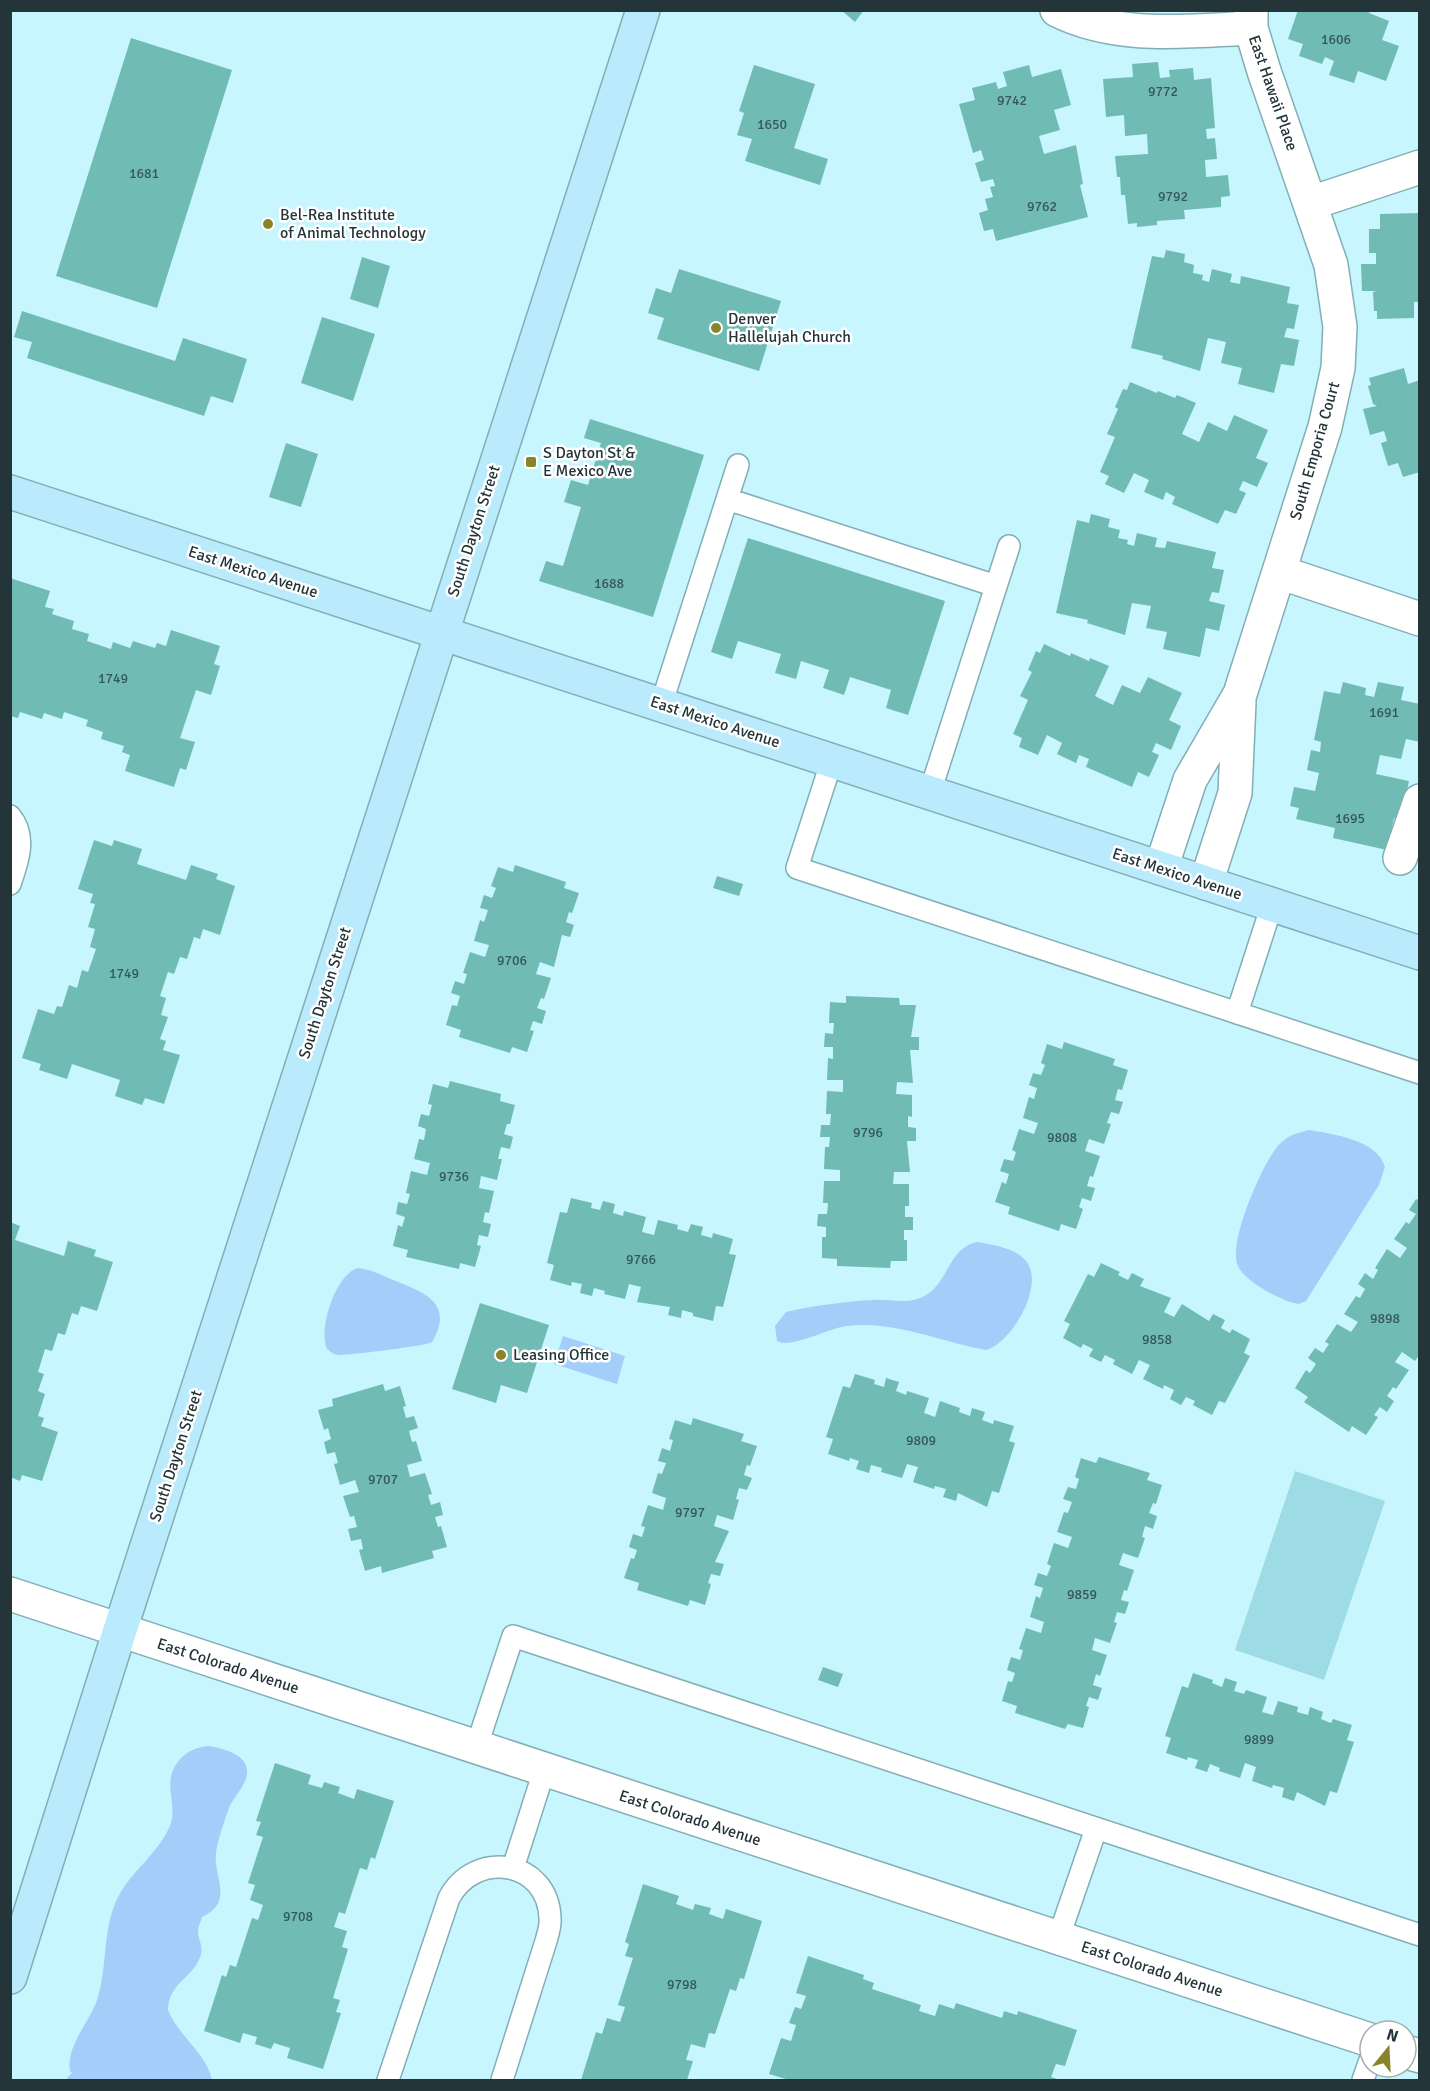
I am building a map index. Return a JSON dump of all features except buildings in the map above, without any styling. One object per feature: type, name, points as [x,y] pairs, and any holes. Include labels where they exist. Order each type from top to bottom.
[{"type":"street","name":"South Dayton Street","points":[[10,1977],[643,10]]},
{"type":"street","name":"East Hawaii Place","points":[[1057,10],[1105,26],[1145,31],[1251,19],[1264,71],[1311,203]]},
{"type":"street","points":[[1311,203],[1419,167]]},
{"type":"street","name":"South Emporia Court","points":[[1161,868],[1190,780],[1240,694],[1325,427],[1338,368],[1340,327],[1336,288],[1311,203]]},
{"type":"street","name":"East Mexico Avenue","points":[[10,492],[1419,953]]},
{"type":"street","points":[[1279,572],[1419,619]]},
{"type":"street","name":"South Emporia Court","points":[[1206,883],[1234,793],[1240,694]]},
{"type":"street","points":[[1400,858],[1419,801]]},
{"type":"street","name":"East Colorado Avenue","points":[[10,1594],[1358,2036]]},
{"type":"lane","points":[[661,705],[738,465]]},
{"type":"lane","points":[[727,499],[996,586]]},
{"type":"lane","points":[[930,792],[1009,546]]},
{"type":"lane","points":[[832,760],[797,868],[1419,1073]]},
{"type":"lane","points":[[10,816],[17,824],[20,840],[10,884]]},
{"type":"lane","points":[[1237,1013],[1272,905]]},
{"type":"lane","points":[[476,1748],[513,1636],[1419,1935]]},
{"type":"lane","points":[[513,1868],[544,1771]]},
{"type":"lane","points":[[1058,1939],[1096,1829]]},
{"type":"lane","points":[[388,2080],[441,1916],[453,1891],[460,1881],[476,1871],[496,1866],[513,1868],[532,1879],[541,1890],[550,1919],[546,1941],[502,2080]]},
{"type":"shaded area","points":[[1309,1130],[1342,1136],[1364,1144],[1374,1150],[1385,1167],[1379,1185],[1306,1301],[1299,1304],[1256,1285],[1238,1266],[1236,1255],[1237,1241],[1248,1205],[1271,1156],[1280,1143]]},
{"type":"shaded area","points":[[977,1242],[1005,1248],[1018,1254],[1028,1264],[1032,1275],[1028,1300],[1022,1314],[1005,1337],[986,1350],[900,1329],[864,1325],[846,1326],[791,1342],[777,1341],[775,1326],[786,1312],[853,1301],[903,1301],[920,1298],[937,1286],[959,1252]]},
{"type":"shaded area","points":[[357,1268],[371,1271],[415,1289],[433,1301],[438,1308],[440,1318],[432,1342],[346,1355],[339,1355],[327,1349],[325,1329],[330,1304],[342,1281]]},
{"type":"shaded area","points":[[563,1336],[625,1356],[617,1384],[554,1364]]},
{"type":"shaded area","points":[[1295,1471],[1385,1501],[1324,1680],[1235,1650]]},
{"type":"shaded area","points":[[209,1746],[224,1749],[238,1756],[243,1760],[247,1773],[243,1785],[229,1808],[218,1842],[216,1862],[220,1896],[218,1904],[202,1917],[198,1931],[201,1954],[193,1969],[173,1992],[168,2010],[178,2028],[204,2061],[212,2080],[79,2080],[70,2071],[71,2053],[97,2000],[113,1909],[123,1888],[158,1846],[169,1828],[172,1820],[170,1782],[175,1766],[190,1751]]},
{"type":"waterway","points":[[72,2080],[75,2077]]},
{"type":"place","name":"Bel-Rea Institute of Animal Technology","points":[[268,224]]},
{"type":"place","name":"Denver Hallelujah Church","points":[[716,328]]},
{"type":"place","name":"S Dayton St & E Mexico Ave","points":[[531,462]]},
{"type":"place","name":"Leasing Office","points":[[501,1355]]}]
